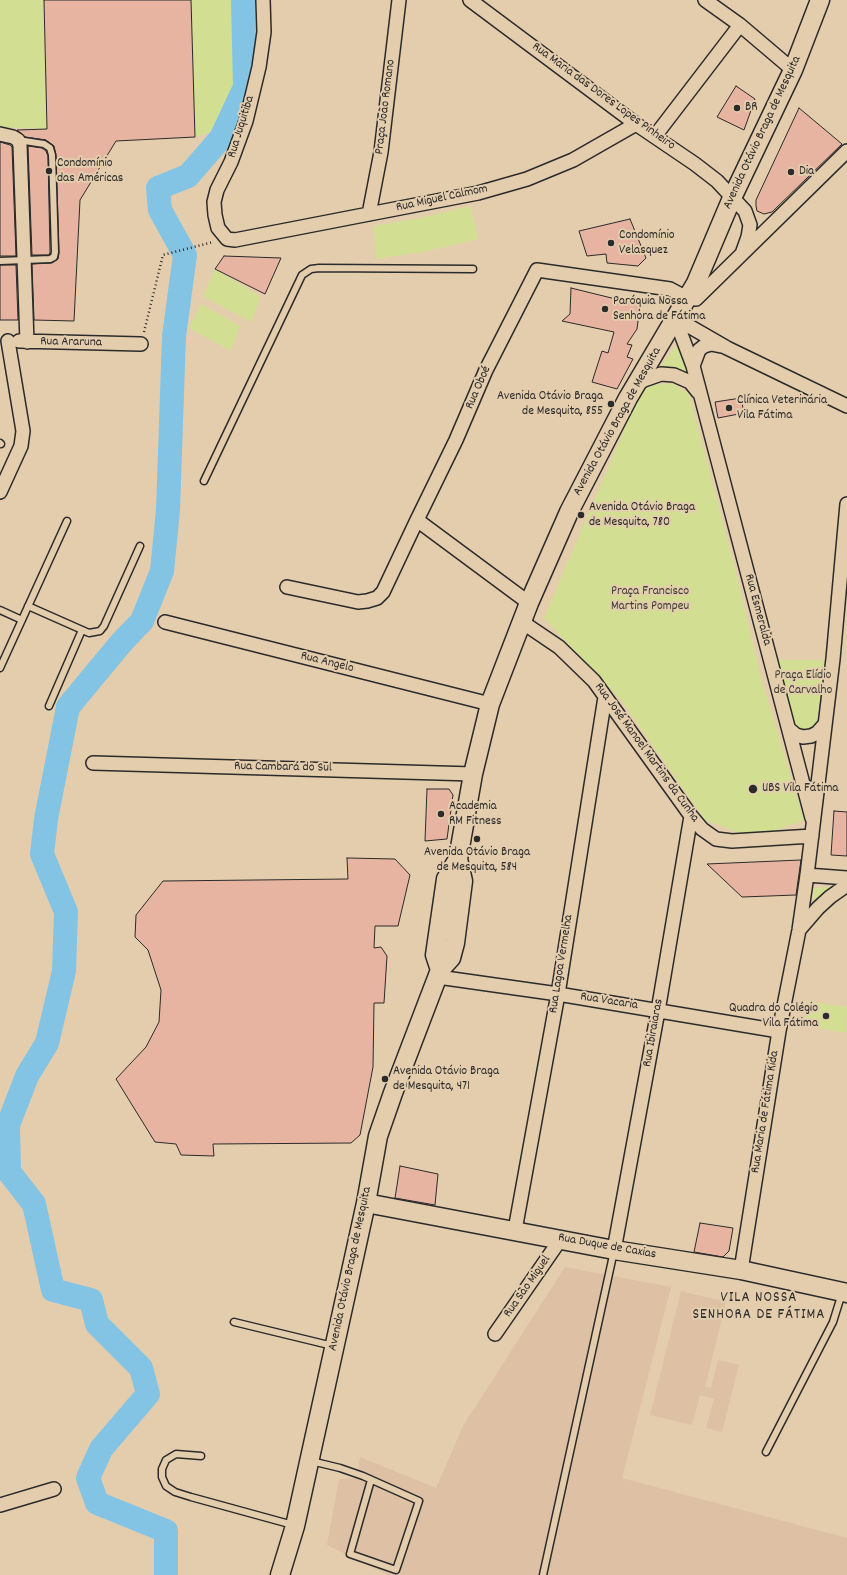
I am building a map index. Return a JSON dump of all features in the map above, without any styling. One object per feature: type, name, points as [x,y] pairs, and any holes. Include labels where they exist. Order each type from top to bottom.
[{"type":"main road","name":"Avenida Otávio Braga de Mesquita","points":[[280,1575],[295,1526],[310,1461],[366,1203],[378,1136],[439,973],[451,958],[455,943],[463,881],[458,859],[473,774],[490,704],[529,603],[569,512],[635,385],[696,283],[732,198],[793,70],[820,0]]},
{"type":"main road","name":"Rua Duque de Caxias","points":[[366,1203],[515,1230],[614,1250],[741,1270],[845,1292]]},
{"type":"street","name":"Rua Juquitiba","points":[[231,240],[218,228],[214,202],[217,190],[231,162],[243,128],[259,67],[264,32],[263,0]]},
{"type":"street","name":"Praça João Romano","points":[[369,214],[381,152],[399,0]]},
{"type":"street","name":"Rua Maria das Dores Lopes Pinheiro","points":[[470,0],[636,124],[717,181],[745,211],[750,225],[748,237],[741,255]]},
{"type":"street","points":[[706,0],[740,25],[793,70]]},
{"type":"street","points":[[655,136],[740,25]]},
{"type":"street","name":"Rua Miguel Calmom","points":[[231,240],[478,193],[527,179],[573,160],[636,124]]},
{"type":"street","points":[[0,134],[13,137],[18,140],[20,146],[28,342]]},
{"type":"street","points":[[687,298],[693,300],[699,298],[847,151]]},
{"type":"street","name":"Rua Oboé","points":[[416,520],[456,440],[486,370],[537,270],[670,289],[687,298]]},
{"type":"street","points":[[675,318],[726,348]]},
{"type":"street","name":"Rua Esmeralda","points":[[675,318],[694,366],[789,728],[813,830]]},
{"type":"street","points":[[0,492],[21,446],[24,431],[4,341]]},
{"type":"street","name":"Rua Araruna","points":[[4,341],[141,344]]},
{"type":"street","points":[[694,366],[698,350],[711,344],[719,345],[847,406]]},
{"type":"street","name":"Rua Esmeralda","points":[[635,385],[660,374],[674,375],[690,382],[701,396]]},
{"type":"street","name":"Rua Maria de Fátima Kida","points":[[741,1270],[779,1031],[799,930],[807,875],[825,724],[847,504]]},
{"type":"street","points":[[287,587],[358,602],[377,598],[383,592],[416,520],[529,603]]},
{"type":"street","name":"Rua Angelo","points":[[165,622],[490,704]]},
{"type":"street","name":"Rua José Manoel Martins da Cunha","points":[[522,622],[559,647],[594,681],[691,816],[702,829],[716,838],[732,841],[813,830]]},
{"type":"street","name":"Rua Lagoa Vermelha","points":[[515,1230],[558,994],[605,697]]},
{"type":"street","points":[[789,728],[796,735],[807,737],[817,733],[825,724]]},
{"type":"street","name":"Rua Cambará do Sul","points":[[93,763],[473,774]]},
{"type":"street","name":"Rua Ibiraiaras","points":[[614,1250],[658,1011],[691,816]]},
{"type":"street","points":[[807,875],[847,878]]},
{"type":"street","name":"Rua Maria de Fátima Kida","points":[[799,930],[818,908],[847,885]]},
{"type":"street","name":"Rua Vacaria","points":[[439,973],[779,1031]]},
{"type":"street","name":"Rua São Miguel","points":[[495,1334],[560,1240]]},
{"type":"street","points":[[0,1505],[54,1489]]},
{"type":"lane","points":[[0,261],[50,259],[54,257],[52,154],[50,148],[44,144],[18,140]]},
{"type":"lane","points":[[204,481],[302,275],[311,269],[319,268],[473,269]]},
{"type":"lane","points":[[0,668],[67,521]]},
{"type":"lane","points":[[28,606],[89,633],[100,631],[104,626],[140,546]]},
{"type":"lane","points":[[0,610],[22,620]]},
{"type":"lane","points":[[49,706],[82,630]]},
{"type":"lane","points":[[543,1575],[614,1250]]},
{"type":"lane","points":[[766,1452],[833,1322],[845,1292]]},
{"type":"lane","points":[[234,1322],[335,1346]]},
{"type":"lane","points":[[201,1456],[176,1454],[166,1460],[162,1468],[162,1477],[166,1486],[175,1492],[191,1497],[295,1526]]},
{"type":"lane","points":[[310,1461],[340,1468],[371,1480],[419,1501],[396,1570],[350,1554],[371,1480]]},
{"type":"path","points":[[141,344],[163,255],[231,240]]},
{"type":"shaded area","points":[[565,1267],[671,1287],[622,1478],[847,1538],[847,1575],[388,1575],[327,1545],[339,1479],[357,1478],[360,1457],[436,1488],[463,1426]]},
{"type":"shaded area","points":[[681,1291],[726,1302],[705,1387],[711,1388],[718,1360],[739,1365],[722,1432],[706,1428],[714,1399],[700,1395],[692,1425],[650,1415]]},
{"type":"green space","points":[[0,0],[44,0],[47,129],[0,127]]},
{"type":"green space","points":[[191,0],[258,0],[244,121],[195,137]]},
{"type":"green space","points":[[470,206],[478,239],[428,251],[377,259],[373,226],[420,218]]},
{"type":"green space","points":[[215,269],[261,297],[251,322],[203,296]]},
{"type":"green space","points":[[201,304],[240,326],[231,351],[189,328]]},
{"type":"green space","points":[[678,343],[692,377],[665,369],[662,365]]},
{"type":"green space","name":"Praça Francisco Martins Pompeu","points":[[672,383],[689,394],[735,568],[761,678],[804,820],[774,831],[739,833],[705,820],[621,700],[544,618],[643,386]]},
{"type":"green space","name":"Praça Elídio de Carvalho","points":[[772,659],[831,661],[817,731],[811,735],[792,727]]},
{"type":"green space","points":[[839,887],[813,906],[813,888]]},
{"type":"green space","name":"Quadra do Colégio Vila Fátima","points":[[807,1001],[847,1007],[846,1033],[803,1025]]},
{"type":"building","name":"Condomínio das Américas","points":[[44,0],[191,0],[195,137],[116,141],[80,200],[74,321],[34,320],[32,264],[52,263],[58,259],[59,253],[56,155],[54,146],[46,140],[25,137],[17,130],[47,129]]},
{"type":"building","name":"BR","points":[[736,86],[755,99],[744,130],[717,117]]},
{"type":"building","name":"Dia","points":[[799,108],[842,144],[772,212],[764,214],[757,211],[756,200]]},
{"type":"building","points":[[0,142],[12,147],[16,256],[0,256]]},
{"type":"building","points":[[28,146],[42,148],[46,151],[48,156],[49,255],[32,255]]},
{"type":"building","name":"Condomínio Velasquez","points":[[630,219],[646,258],[638,266],[607,263],[606,254],[587,256],[579,231]]},
{"type":"building","points":[[224,256],[281,258],[265,294],[215,269]]},
{"type":"building","points":[[0,265],[16,265],[18,320],[0,320]]},
{"type":"building","name":"Paróquia Nossa Senhora de Fátima","points":[[571,288],[640,305],[637,329],[627,344],[632,345],[627,357],[633,359],[617,389],[592,382],[602,351],[608,353],[614,332],[562,321],[570,314]]},
{"type":"building","name":"Clínica Veterinária Vila Fátima","points":[[741,398],[744,413],[718,418],[715,402]]},
{"type":"building","points":[[427,789],[449,789],[453,795],[447,839],[425,841]]},
{"type":"building","points":[[834,811],[847,812],[847,856],[831,855]]},
{"type":"building","points":[[347,858],[395,859],[410,875],[398,926],[375,926],[374,948],[381,947],[387,956],[384,1003],[374,1003],[373,1067],[360,1135],[351,1143],[213,1144],[214,1156],[181,1155],[176,1144],[155,1142],[116,1079],[146,1047],[159,1022],[161,990],[148,950],[135,937],[136,915],[163,881],[348,879]]},
{"type":"building","points":[[801,860],[796,895],[742,897],[707,864]]},
{"type":"building","points":[[400,1166],[438,1174],[435,1205],[395,1198]]},
{"type":"building","points":[[700,1223],[733,1228],[729,1251],[723,1257],[694,1252]]},
{"type":"waterway","points":[[166,1575],[166,1531],[97,1503],[88,1478],[101,1449],[148,1394],[141,1368],[97,1324],[91,1300],[53,1290],[34,1204],[9,1172],[8,1125],[27,1076],[47,1043],[64,971],[66,912],[42,854],[46,819],[68,707],[121,643],[142,621],[162,571],[168,510],[174,336],[185,255],[160,210],[158,188],[188,176],[221,138],[245,87],[243,0]]},
{"type":"place","name":"BR","points":[[737,108]]},
{"type":"place","name":"Condomínio das Américas","points":[[49,171]]},
{"type":"place","name":"Dia","points":[[791,172]]},
{"type":"place","name":"Condomínio Velasquez","points":[[611,243]]},
{"type":"place","name":"Paróquia Nossa Senhora de Fátima","points":[[605,309]]},
{"type":"place","name":"Avenida Otávio Braga de Mesquita, 855","points":[[611,404]]},
{"type":"place","name":"Clínica Veterinária Vila Fátima","points":[[729,408]]},
{"type":"place","name":"Avenida Otávio Braga de Mesquita, 780","points":[[581,515]]},
{"type":"place","name":"UBS Vila Fátima","points":[[753,789]]},
{"type":"place","name":"Academia RM Fitness","points":[[441,814]]},
{"type":"place","name":"Avenida Otávio Braga de Mesquita, 584","points":[[477,839]]},
{"type":"place","name":"Quadra do Colégio Vila Fátima","points":[[826,1016]]},
{"type":"place","name":"Avenida Otávio Braga de Mesquita, 471","points":[[385,1079]]},
{"type":"district","name":"VILA NOSSA SENHORA DE FÁTIMA","points":[[759,1308]]}]
